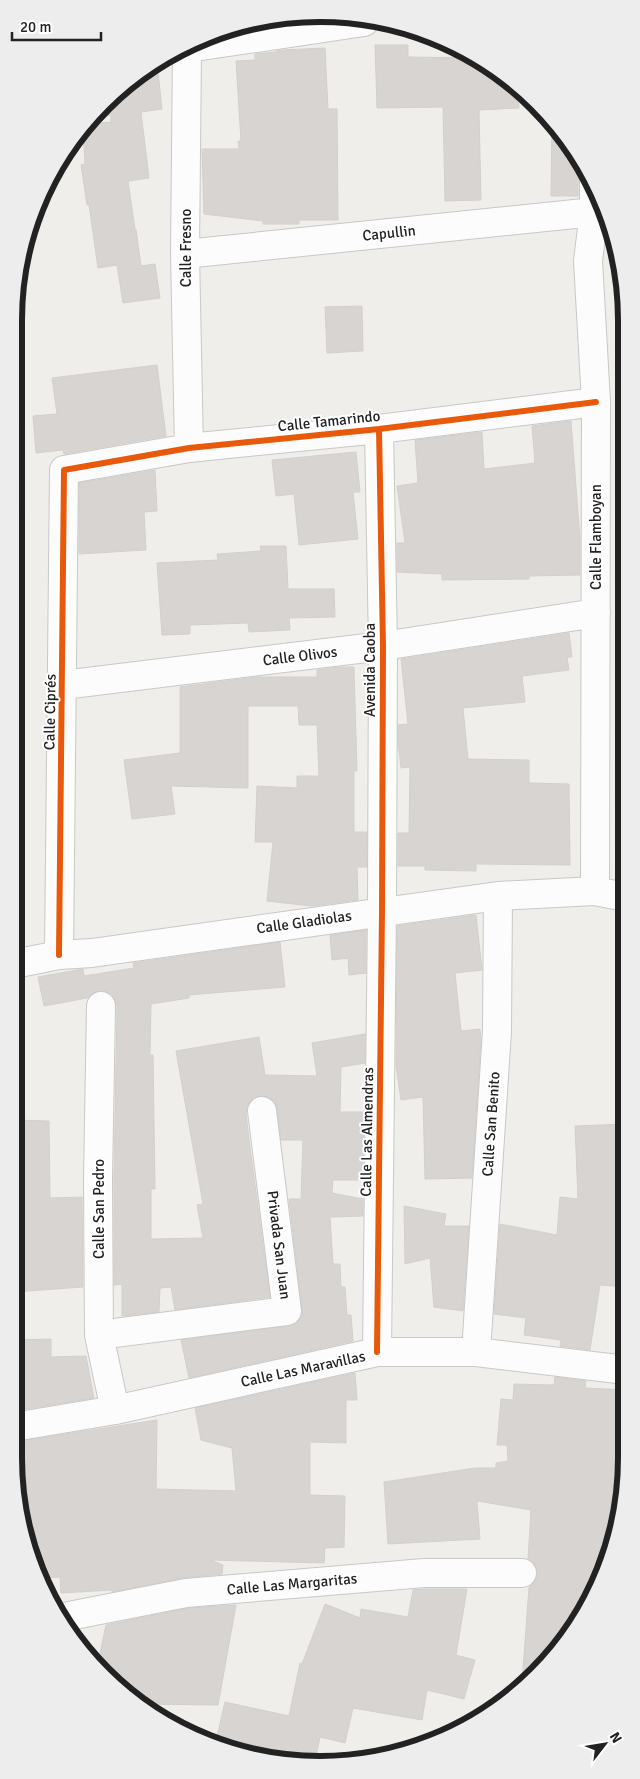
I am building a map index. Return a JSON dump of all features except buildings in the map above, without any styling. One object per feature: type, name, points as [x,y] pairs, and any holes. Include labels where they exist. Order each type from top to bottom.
[{"type":"street","points":[[205,45],[350,24]]},
{"type":"street","name":"Calle Fresno","points":[[187,54],[185,254],[189,448]]},
{"type":"street","name":"Calle Flamboyan","points":[[594,204],[588,261],[596,402],[595,891]]},
{"type":"street","name":"Capullin","points":[[185,254],[594,212]]},
{"type":"street","name":"Calle Tamarindo","points":[[64,470],[189,448],[379,429],[596,402]]},
{"type":"street","name":"Avenida Caoba","points":[[379,429],[383,646],[382,911]]},
{"type":"street","name":"Calle Ciprés","points":[[58,955],[63,685],[64,470]]},
{"type":"street","name":"Calle Olivos","points":[[63,685],[383,646],[596,613]]},
{"type":"street","name":"Calle Gladiolas","points":[[22,962],[58,955],[92,953],[498,896],[595,891],[618,896]]},
{"type":"street","name":"Calle San Benito","points":[[476,1352],[497,1031],[498,896]]},
{"type":"street","name":"Calle Las Almendras","points":[[377,1352],[382,911]]},
{"type":"street","name":"Calle San Pedro","points":[[101,1006],[98,1178],[99,1335],[115,1410]]},
{"type":"street","name":"Privada San Juan","points":[[99,1335],[287,1311],[262,1111]]},
{"type":"street","name":"Calle Las Maravillas","points":[[22,1426],[115,1410],[377,1352],[476,1352],[618,1369]]},
{"type":"street","name":"Calle Las Margaritas","points":[[68,1616],[186,1593],[424,1573],[522,1573]]},
{"type":"cycle path","points":[[59,955],[64,470],[189,448],[379,429],[596,402]]},
{"type":"cycle path","points":[[377,1352],[383,646],[379,429]]}]
